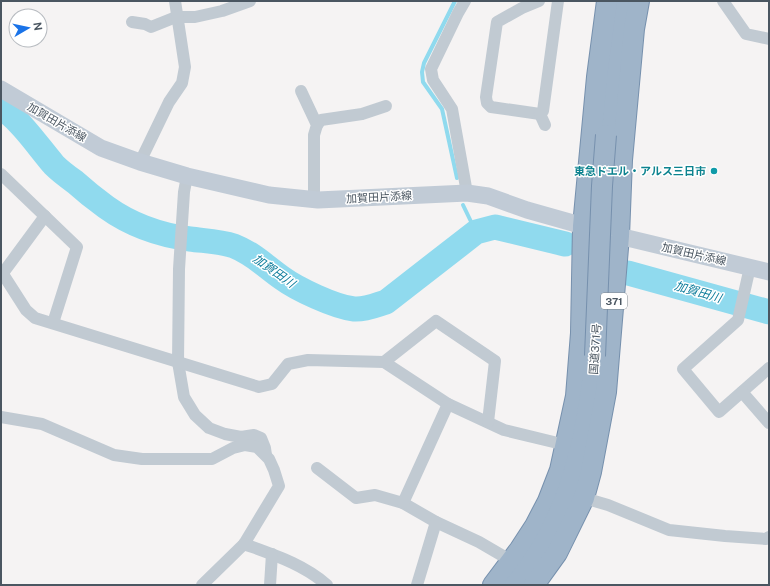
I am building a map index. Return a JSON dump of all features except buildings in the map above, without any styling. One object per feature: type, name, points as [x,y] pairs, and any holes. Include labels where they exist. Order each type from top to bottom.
[{"type":"highway","points":[[493,585],[511,562],[535,526],[548,501],[560,470],[576,396],[581,332],[583,226],[597,77],[607,1]]},
{"type":"highway","name":"国道371号","points":[[515,585],[544,544],[559,514],[577,463],[585,430],[595,356],[602,186],[606,135],[622,1]]},
{"type":"highway","name":"371","points":[[534,585],[557,553],[584,498],[591,472],[606,392],[619,236],[622,160],[638,1]]},
{"type":"main road","name":"加賀田片添線","points":[[1,89],[18,101],[101,148],[140,162],[187,176],[269,195],[314,199],[466,193],[488,196],[526,210],[749,273],[769,272]]},
{"type":"street","points":[[140,162],[169,102],[182,83],[185,67],[176,16],[175,1]]},
{"type":"street","points":[[132,22],[145,24],[151,27],[176,16],[195,17],[233,8],[250,1]]},
{"type":"street","points":[[465,1],[431,69],[433,80],[452,109],[466,193]]},
{"type":"street","points":[[538,1],[497,22],[486,97],[487,103],[491,107],[543,119],[558,1]]},
{"type":"street","points":[[724,1],[746,34],[769,39]]},
{"type":"street","points":[[301,91],[317,125]]},
{"type":"street","points":[[314,199],[314,135],[317,125],[321,120],[362,114],[386,106]]},
{"type":"street","points":[[1,174],[78,248],[54,323]]},
{"type":"street","points":[[187,176],[180,255],[178,362],[184,397],[195,415],[209,428],[225,434],[241,437],[254,435],[261,438],[266,456]]},
{"type":"street","points":[[45,216],[2,272],[26,310],[35,318],[259,387],[272,384],[288,364],[308,360],[384,362],[448,404],[504,430],[566,445]]},
{"type":"street","points":[[749,273],[738,320],[683,369],[719,412],[769,368]]},
{"type":"street","points":[[384,362],[436,321],[495,361],[488,422]]},
{"type":"street","points":[[742,392],[769,423]]},
{"type":"street","points":[[403,503],[448,404]]},
{"type":"street","points":[[1,417],[42,424],[114,455],[142,459],[212,458],[233,448],[246,446],[257,447],[269,460],[279,486],[244,544],[202,585]]},
{"type":"street","points":[[317,468],[356,498],[375,495],[403,503],[436,522],[479,542],[511,562]]},
{"type":"street","points":[[584,498],[608,505],[669,530],[725,536],[769,537]]},
{"type":"street","points":[[417,585],[436,522]]},
{"type":"street","points":[[244,544],[291,561],[327,585]]},
{"type":"street","points":[[270,585],[272,554]]},
{"type":"waterway","points":[[455,1],[424,63],[422,72],[423,82],[442,109],[457,178]]},
{"type":"waterway","name":"加賀田川","points":[[1,107],[23,127],[56,167],[94,198],[125,219],[167,235],[234,246],[253,256],[282,278],[297,287],[316,297],[346,308],[362,309],[386,302],[476,232],[495,227],[565,244]]},
{"type":"waterway","points":[[463,205],[476,232]]},
{"type":"waterway","name":"加賀田川","points":[[628,273],[769,312]]},
{"type":"place","name":"東急ドエル・アルス三日市","points":[[714,171]]}]
